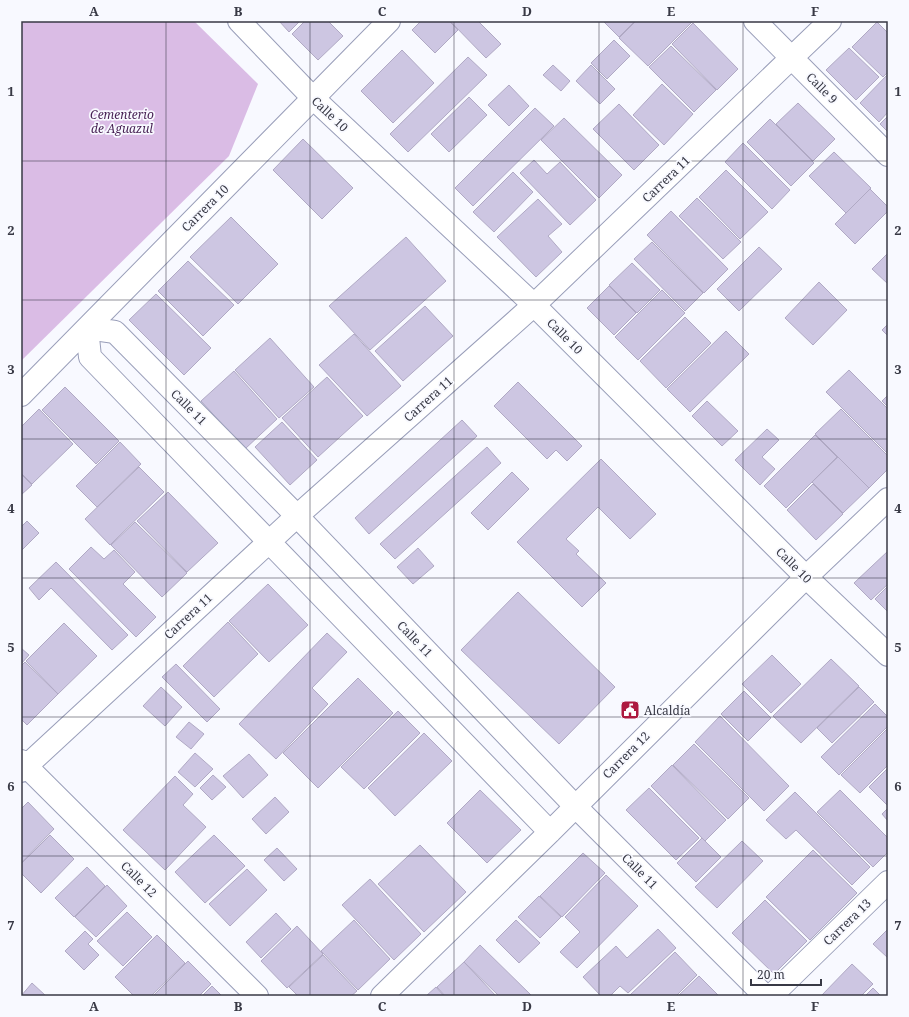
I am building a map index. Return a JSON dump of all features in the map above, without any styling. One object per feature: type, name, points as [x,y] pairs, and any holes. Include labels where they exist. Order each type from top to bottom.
[{"type":"street","name":"Calle 10","points":[[239,21],[313,98],[534,305],[806,577],[888,655]]},
{"type":"street","name":"Carrera 10","points":[[21,395],[389,21]]},
{"type":"street","name":"Calle 9","points":[[755,21],[888,155]]},
{"type":"street","name":"Carrera 11","points":[[23,766],[269,541],[534,305],[830,21]]},
{"type":"street","name":"Calle 11","points":[[87,328],[115,332],[297,516],[575,806],[765,996]]},
{"type":"street","points":[[87,328],[90,357],[550,832]]},
{"type":"street","name":"Carrera 12","points":[[382,996],[550,832],[806,577],[888,499]]},
{"type":"street","name":"Calle 12","points":[[23,766],[257,996]]},
{"type":"street","name":"Carrera 13","points":[[771,996],[888,882]]},
{"type":"green space","name":"Cementerio de Aguazul","points":[[21,21],[194,21],[258,84],[229,156],[21,361]]},
{"type":"building","points":[[279,21],[300,21],[289,32]]},
{"type":"building","points":[[305,21],[328,21],[343,36],[318,60],[292,34]]},
{"type":"building","points":[[421,21],[449,21],[458,30],[435,53],[412,30]]},
{"type":"building","points":[[450,21],[478,21],[501,44],[486,58]]},
{"type":"building","points":[[603,21],[635,21],[619,37]]},
{"type":"building","points":[[636,21],[693,21],[648,66],[619,38]]},
{"type":"building","points":[[877,22],[888,33],[888,72],[883,77],[852,47]]},
{"type":"building","points":[[693,23],[738,69],[717,90],[672,44]]},
{"type":"building","points":[[614,40],[630,56],[607,79],[591,63]]},
{"type":"building","points":[[671,46],[716,90],[694,112],[649,67]]},
{"type":"building","points":[[849,48],[879,77],[856,100],[826,70]]},
{"type":"building","points":[[402,50],[434,83],[393,123],[361,91]]},
{"type":"building","points":[[468,57],[487,75],[408,152],[390,134]]},
{"type":"building","points":[[553,65],[570,81],[561,91],[543,75]]},
{"type":"building","points":[[591,65],[615,89],[600,104],[576,81]]},
{"type":"building","points":[[888,74],[888,112],[879,122],[860,103]]},
{"type":"building","points":[[662,84],[693,114],[664,145],[633,115]]},
{"type":"building","points":[[509,85],[529,106],[509,126],[488,105]]},
{"type":"building","points":[[469,97],[487,115],[449,152],[431,134]]},
{"type":"building","points":[[798,103],[835,139],[813,161],[776,124]]},
{"type":"building","points":[[619,104],[659,145],[634,170],[593,129]]},
{"type":"building","points":[[535,108],[554,126],[473,206],[455,188]]},
{"type":"building","points":[[888,116],[888,132],[880,124]]},
{"type":"building","points":[[564,118],[622,175],[599,198],[541,140]]},
{"type":"building","points":[[770,119],[814,163],[791,186],[747,142]]},
{"type":"building","points":[[303,139],[353,188],[322,219],[273,170]]},
{"type":"building","points":[[743,143],[790,190],[772,209],[725,162]]},
{"type":"building","points":[[834,152],[871,188],[846,213],[809,176]]},
{"type":"building","points":[[534,160],[547,174],[560,162],[596,200],[570,225],[520,173]]},
{"type":"building","points":[[726,170],[768,212],[740,239],[699,197]]},
{"type":"building","points":[[513,172],[533,192],[494,232],[473,212]]},
{"type":"building","points":[[870,189],[888,207],[888,211],[855,244],[835,224]]},
{"type":"building","points":[[697,198],[741,242],[723,259],[679,216]]},
{"type":"building","points":[[538,199],[562,224],[548,236],[562,252],[536,277],[497,237]]},
{"type":"building","points":[[671,211],[728,269],[704,293],[647,235]]},
{"type":"building","points":[[231,217],[278,264],[238,304],[190,257]]},
{"type":"building","points":[[406,237],[446,281],[370,350],[329,306]]},
{"type":"building","points":[[652,242],[703,293],[685,311],[634,259]]},
{"type":"building","points":[[759,247],[782,269],[739,311],[717,289]]},
{"type":"building","points":[[888,253],[888,284],[872,269]]},
{"type":"building","points":[[188,261],[234,305],[203,336],[158,291]]},
{"type":"building","points":[[632,263],[660,290],[637,313],[609,285]]},
{"type":"building","points":[[819,282],[847,310],[813,345],[785,318]]},
{"type":"building","points":[[609,286],[636,313],[614,335],[587,308]]},
{"type":"building","points":[[662,290],[685,313],[638,360],[615,337]]},
{"type":"building","points":[[156,294],[211,348],[184,375],[129,320]]},
{"type":"building","points":[[425,306],[453,336],[403,381],[375,351]]},
{"type":"building","points":[[685,317],[711,343],[666,388],[640,361]]},
{"type":"building","points":[[888,324],[888,336],[882,330]]},
{"type":"building","points":[[726,331],[749,354],[690,412],[667,389]]},
{"type":"building","points":[[354,334],[401,386],[367,416],[319,365]]},
{"type":"building","points":[[270,338],[314,387],[279,418],[235,370]]},
{"type":"building","points":[[849,370],[888,409],[888,454],[826,392]]},
{"type":"building","points":[[234,371],[277,419],[245,449],[201,401]]},
{"type":"building","points":[[327,377],[363,416],[318,457],[282,418]]},
{"type":"building","points":[[518,382],[582,446],[567,461],[556,450],[547,459],[494,406]]},
{"type":"building","points":[[65,387],[119,441],[96,464],[42,410]]},
{"type":"building","points":[[888,395],[888,407],[882,401]]},
{"type":"building","points":[[707,401],[738,431],[722,446],[692,416]]},
{"type":"building","points":[[39,409],[73,444],[32,484],[21,473],[21,427]]},
{"type":"building","points":[[841,409],[888,456],[888,469],[869,488],[815,434]]},
{"type":"building","points":[[462,420],[477,436],[369,534],[355,518]]},
{"type":"building","points":[[282,422],[317,460],[290,485],[255,447]]},
{"type":"building","points":[[767,429],[779,440],[762,457],[775,469],[760,485],[735,460]]},
{"type":"building","points":[[815,435],[837,457],[786,508],[764,486]]},
{"type":"building","points":[[120,442],[141,464],[97,507],[76,486]]},
{"type":"building","points":[[487,447],[501,463],[395,559],[380,544]]},
{"type":"building","points":[[838,457],[869,488],[843,513],[812,482]]},
{"type":"building","points":[[601,459],[656,514],[630,539],[598,507],[566,539],[579,551],[576,554],[606,583],[582,607],[517,542]]},
{"type":"building","points":[[139,467],[164,492],[110,545],[85,519]]},
{"type":"building","points":[[512,472],[529,489],[488,530],[471,513]]},
{"type":"building","points":[[21,474],[32,485],[21,495]]},
{"type":"building","points":[[813,484],[843,514],[816,540],[787,510]]},
{"type":"building","points":[[168,492],[218,543],[187,572],[137,521]]},
{"type":"building","points":[[27,521],[39,533],[22,550],[21,527]]},
{"type":"building","points":[[135,522],[187,573],[162,597],[111,545]]},
{"type":"building","points":[[91,547],[104,559],[114,550],[135,572],[123,584],[156,617],[136,637],[69,569]]},
{"type":"building","points":[[418,548],[434,566],[413,584],[397,567]]},
{"type":"building","points":[[888,551],[888,584],[871,600],[854,583]]},
{"type":"building","points":[[56,562],[128,635],[112,650],[51,588],[39,600],[29,588]]},
{"type":"building","points":[[268,584],[308,625],[269,662],[229,621]]},
{"type":"building","points":[[888,586],[888,612],[875,599]]},
{"type":"building","points":[[518,592],[615,687],[559,744],[461,650]]},
{"type":"building","points":[[228,622],[258,654],[214,697],[183,666]]},
{"type":"building","points":[[64,623],[97,656],[58,694],[26,661]]},
{"type":"building","points":[[327,633],[347,652],[312,688],[328,704],[276,759],[239,724]]},
{"type":"building","points":[[21,648],[29,655],[21,664]]},
{"type":"building","points":[[772,655],[801,684],[771,713],[742,684]]},
{"type":"building","points":[[831,659],[859,686],[801,743],[773,716]]},
{"type":"building","points":[[25,662],[58,694],[27,725],[21,719],[21,666]]},
{"type":"building","points":[[176,664],[220,709],[207,722],[162,677]]},
{"type":"building","points":[[358,678],[393,713],[318,788],[283,753]]},
{"type":"building","points":[[161,687],[182,707],[165,726],[143,706]]},
{"type":"building","points":[[859,687],[874,702],[832,743],[817,728]]},
{"type":"building","points":[[744,691],[771,718],[748,741],[721,714]]},
{"type":"building","points":[[875,704],[888,717],[888,726],[839,775],[821,757]]},
{"type":"building","points":[[398,711],[420,733],[364,789],[341,767]]},
{"type":"building","points":[[720,716],[789,786],[764,811],[695,742]]},
{"type":"building","points":[[189,722],[204,734],[191,749],[176,737]]},
{"type":"building","points":[[888,728],[888,765],[860,793],[841,775]]},
{"type":"building","points":[[424,733],[452,761],[395,816],[368,788]]},
{"type":"building","points":[[694,744],[749,798],[728,819],[673,765]]},
{"type":"building","points":[[195,753],[213,769],[195,787],[178,772]]},
{"type":"building","points":[[249,754],[268,775],[243,798],[223,776]]},
{"type":"building","points":[[672,765],[726,820],[705,841],[651,786]]},
{"type":"building","points":[[888,768],[888,804],[887,805],[869,787]]},
{"type":"building","points":[[213,775],[226,787],[212,800],[200,788]]},
{"type":"building","points":[[175,776],[193,794],[183,805],[206,827],[165,870],[123,830]]},
{"type":"building","points":[[649,788],[699,838],[676,860],[626,810]]},
{"type":"building","points":[[480,790],[521,830],[487,863],[447,823]]},
{"type":"building","points":[[840,790],[888,838],[888,852],[873,867],[817,812]]},
{"type":"building","points":[[795,792],[870,867],[852,885],[796,830],[786,839],[766,820]]},
{"type":"building","points":[[275,797],[289,812],[266,834],[252,819]]},
{"type":"building","points":[[28,802],[54,829],[21,863],[21,809]]},
{"type":"building","points":[[888,808],[888,821],[882,814]]},
{"type":"building","points":[[50,835],[74,859],[41,893],[21,873],[21,864]]},
{"type":"building","points":[[214,835],[245,866],[205,903],[175,872]]},
{"type":"building","points":[[702,838],[721,857],[696,882],[677,863]]},
{"type":"building","points":[[742,841],[763,861],[717,908],[695,887]]},
{"type":"building","points":[[420,845],[466,892],[424,932],[378,884]]},
{"type":"building","points":[[277,848],[297,869],[284,881],[264,860]]},
{"type":"building","points":[[813,850],[857,893],[810,940],[766,897]]},
{"type":"building","points":[[583,853],[605,873],[562,917],[540,896]]},
{"type":"building","points":[[87,867],[105,886],[74,917],[55,898]]},
{"type":"building","points":[[247,869],[267,890],[230,926],[209,904]]},
{"type":"building","points":[[606,875],[638,906],[577,968],[560,952],[580,932],[565,917]]},
{"type":"building","points":[[370,879],[421,934],[394,960],[342,905]]},
{"type":"building","points":[[107,885],[127,906],[96,937],[75,917]]},
{"type":"building","points":[[539,896],[561,917],[540,938],[518,917]]},
{"type":"building","points":[[765,900],[807,941],[774,974],[732,933]]},
{"type":"building","points":[[127,912],[152,937],[123,966],[97,941]]},
{"type":"building","points":[[276,913],[291,929],[261,958],[246,942]]},
{"type":"building","points":[[354,920],[390,959],[358,990],[321,951]]},
{"type":"building","points":[[516,920],[540,943],[519,963],[496,940]]},
{"type":"building","points":[[297,926],[323,954],[287,988],[261,961]]},
{"type":"building","points":[[658,929],[676,948],[628,993],[620,986],[610,996],[601,996],[583,977],[616,946],[627,958]]},
{"type":"building","points":[[888,929],[888,958],[873,944]]},
{"type":"building","points":[[85,931],[93,939],[88,944],[99,955],[84,970],[65,951]]},
{"type":"building","points":[[157,935],[185,963],[151,996],[134,996],[115,977]]},
{"type":"building","points":[[480,945],[532,996],[499,996],[464,962]]},
{"type":"building","points":[[675,952],[697,975],[676,996],[629,996]]},
{"type":"building","points":[[323,955],[357,991],[351,996],[298,996],[289,987]]},
{"type":"building","points":[[188,961],[211,984],[199,996],[153,996]]},
{"type":"building","points":[[464,962],[496,996],[445,996],[437,987]]},
{"type":"building","points":[[852,964],[873,984],[861,996],[821,996]]},
{"type":"building","points":[[699,976],[719,996],[678,996]]},
{"type":"building","points":[[32,983],[46,996],[21,996]]},
{"type":"building","points":[[212,986],[222,996],[202,996]]},
{"type":"building","points":[[436,987],[444,996],[426,996]]},
{"type":"building","points":[[873,988],[881,996],[865,996]]},
{"type":"place","name":"Alcaldía","points":[[630,710]]}]
